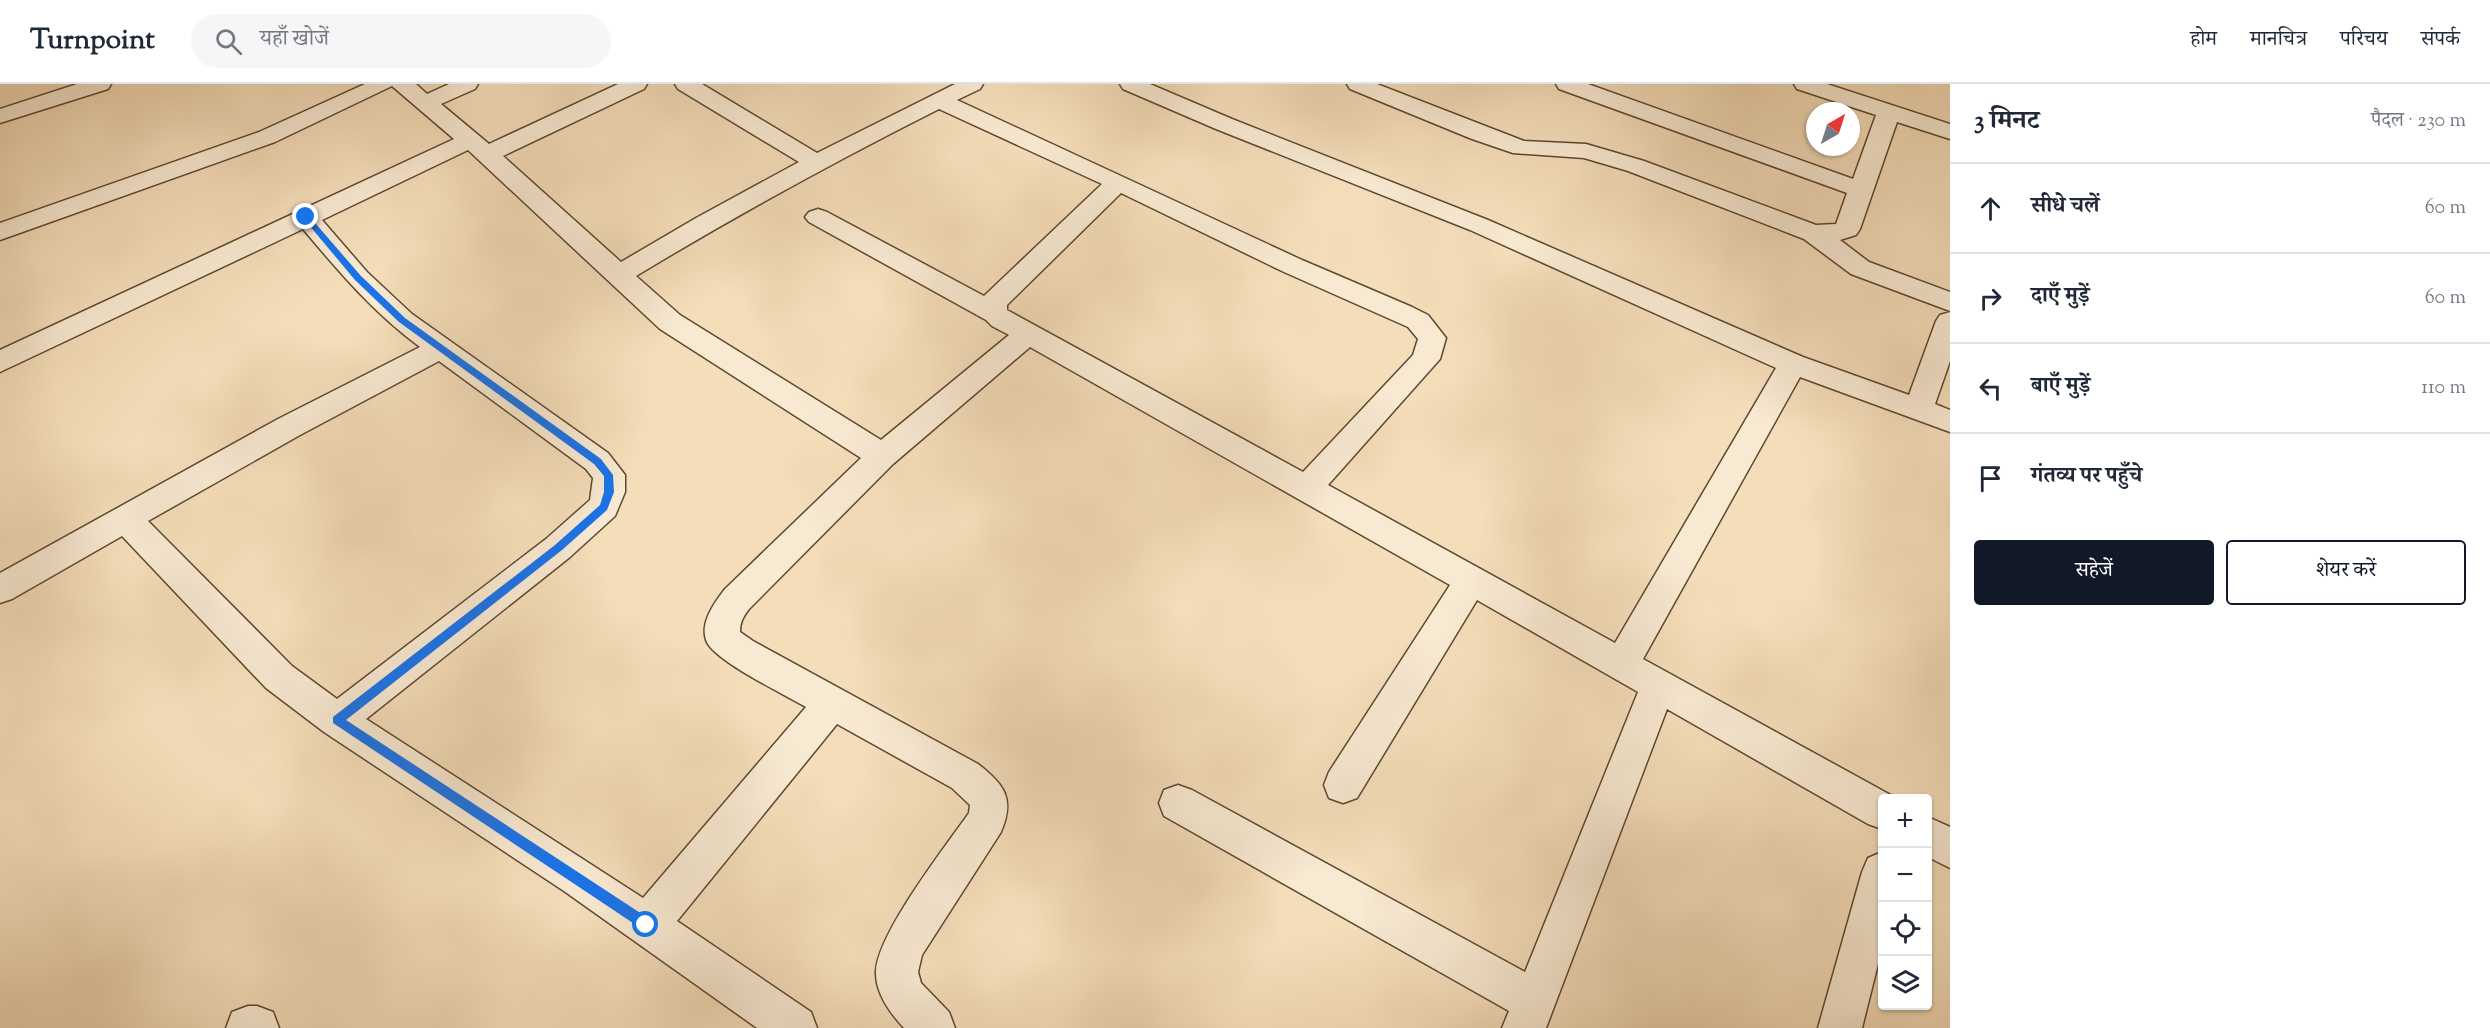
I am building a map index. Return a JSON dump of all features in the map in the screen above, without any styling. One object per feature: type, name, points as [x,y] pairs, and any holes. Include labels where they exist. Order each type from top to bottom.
[{"type":"street","points":[[0,116],[100,84]]},
{"type":"street","points":[[0,232],[267,137],[383,84]]},
{"type":"street","points":[[402,84],[479,147],[670,322],[882,456]]},
{"type":"street","points":[[425,103],[467,84]]},
{"type":"street","points":[[0,362],[306,217],[636,84]]},
{"type":"street","points":[[687,84],[818,163]]},
{"type":"street","points":[[619,275],[705,223],[972,84]]},
{"type":"street","points":[[1131,84],[1224,124],[1479,225],[1793,364],[1950,421]]},
{"type":"street","points":[[1358,84],[1480,134],[1521,148],[1586,151],[1636,166],[1813,233],[1860,268],[1950,302]]},
{"type":"street","points":[[1567,84],[1861,190]]},
{"type":"street","points":[[1805,84],[1950,132]]},
{"type":"street","points":[[940,101],[1118,182],[1293,266],[1418,321],[1432,338],[1426,359],[1307,488]]},
{"type":"street","points":[[1813,233],[1834,234],[1847,229],[1889,112]]},
{"type":"street","points":[[994,313],[992,306],[995,301],[1118,182]]},
{"type":"street","points":[[306,217],[376,298],[440,348],[597,461],[609,475],[609,492],[604,507],[558,548],[337,720]]},
{"type":"street","points":[[818,217],[1102,373],[1878,809]]},
{"type":"street","points":[[1918,410],[1950,321]]},
{"type":"street","points":[[933,1028],[903,995],[897,972],[903,947],[987,819],[990,802],[981,789],[965,776],[741,652],[723,639],[722,626],[726,613],[737,599],[882,456],[1028,334]]},
{"type":"street","points":[[0,589],[289,427],[440,348]]},
{"type":"street","points":[[1621,665],[1793,364]]},
{"type":"street","points":[[126,519],[279,677],[337,720],[646,925],[795,1028]]},
{"type":"street","points":[[1343,785],[1471,581]]},
{"type":"street","points":[[1178,803],[1529,1014],[1658,686]]},
{"type":"street","points":[[646,925],[832,703]]},
{"type":"street","points":[[1932,838],[1950,849]]},
{"type":"street","points":[[1840,1028],[1878,887]]},
{"type":"street","points":[[248,1028],[257,1028]]},
{"type":"route","points":[[306,217],[376,298],[402,320],[597,461],[609,475],[609,492],[604,507],[558,548],[337,720],[646,925]]}]
